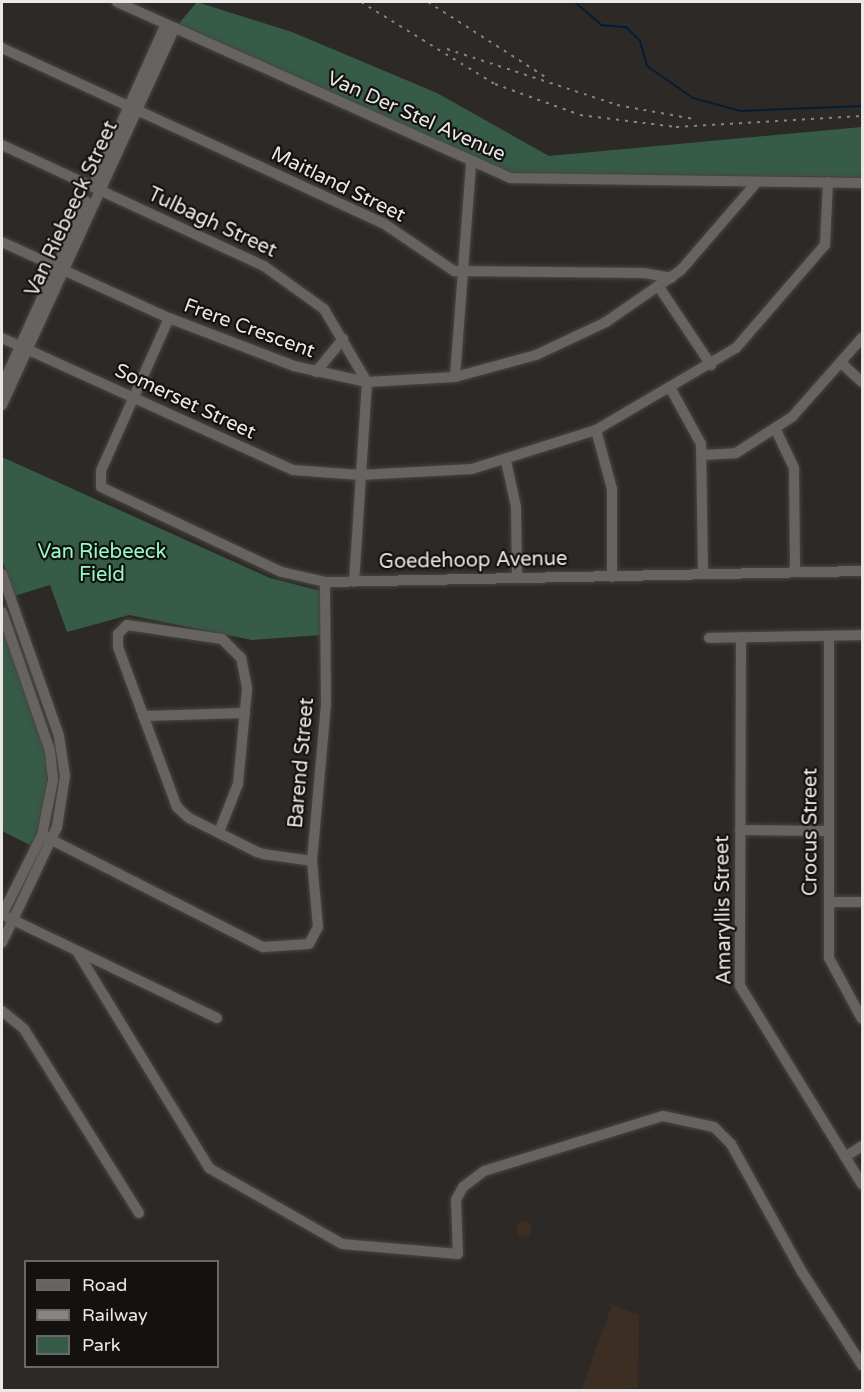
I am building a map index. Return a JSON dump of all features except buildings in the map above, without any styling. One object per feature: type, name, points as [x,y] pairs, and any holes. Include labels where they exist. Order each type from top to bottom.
[{"type":"street","name":"Van Der Stel Avenue","points":[[117,2],[471,163],[529,181],[862,183]]},
{"type":"street","name":"Van Riebeeck Street","points":[[2,386],[23,348],[171,26]]},
{"type":"street","name":"Maitland Street","points":[[2,48],[383,223],[463,273]]},
{"type":"street","name":"Tulbagh Street","points":[[2,145],[269,268],[316,300],[343,339],[367,382]]},
{"type":"street","points":[[455,377],[471,163]]},
{"type":"street","name":"Frere Crescent","points":[[2,242],[169,318],[316,372],[367,382],[455,377],[560,345],[659,287],[672,278],[757,182]]},
{"type":"street","name":"Somerset Street","points":[[2,338],[283,466],[321,475],[471,469],[507,461],[596,430],[672,391],[749,336],[825,245],[828,182]]},
{"type":"street","points":[[463,273],[644,273],[672,278]]},
{"type":"street","points":[[659,287],[711,365]]},
{"type":"street","points":[[134,399],[169,318]]},
{"type":"street","points":[[702,454],[736,453],[800,411],[862,338]]},
{"type":"street","points":[[316,372],[343,339]]},
{"type":"street","name":"Van Riebeeck Street","points":[[2,405],[23,348]]},
{"type":"street","points":[[841,363],[862,382]]},
{"type":"street","points":[[354,582],[367,382]]},
{"type":"street","points":[[672,391],[697,430],[702,454],[703,574]]},
{"type":"street","name":"Goedehoop Avenue","points":[[134,399],[101,471],[103,489],[282,572],[325,582],[354,582],[862,571]]},
{"type":"street","points":[[775,428],[794,468],[795,572]]},
{"type":"street","points":[[596,430],[612,489],[612,576]]},
{"type":"street","points":[[507,461],[516,507],[517,578]]},
{"type":"street","points":[[2,574],[63,752],[64,796],[2,943]]},
{"type":"street","name":"Barend Street","points":[[47,838],[264,947],[309,944],[318,927],[312,861],[327,696],[325,582]]},
{"type":"street","points":[[2,612],[51,755],[52,793],[47,838],[2,914],[217,1018]]},
{"type":"street","points":[[219,832],[237,790],[245,713],[247,681],[234,646],[139,624],[124,627],[117,642],[174,804],[219,832],[269,856],[312,861]]},
{"type":"street","points":[[709,638],[862,635]]},
{"type":"street","name":"Crocus Street","points":[[829,636],[830,965],[862,1019]]},
{"type":"street","name":"Amaryllis Street","points":[[741,637],[742,992],[862,1184]]},
{"type":"street","points":[[143,716],[245,713]]},
{"type":"street","points":[[740,830],[829,831]]},
{"type":"street","points":[[829,902],[862,903]]},
{"type":"street","points":[[78,952],[203,1157],[220,1177],[342,1244],[458,1254],[456,1200],[474,1177],[502,1163],[642,1121],[684,1117],[726,1137],[862,1365]]},
{"type":"street","points":[[2,1011],[24,1029],[139,1213]]},
{"type":"street","points":[[845,1157],[862,1146]]},
{"type":"shaded area","points":[[521,1221],[527,1221],[532,1229],[530,1235],[521,1237],[516,1232],[516,1226]]},
{"type":"shaded area","points":[[612,1305],[639,1315],[638,1388],[581,1390]]},
{"type":"green space","points":[[197,2],[292,32],[437,93],[549,156],[862,127],[862,177],[512,174],[175,28]]},
{"type":"green space","name":"Van Riebeeck Field","points":[[2,457],[270,578],[321,591],[321,635],[252,640],[129,615],[67,632],[50,585],[14,596],[2,560]]},
{"type":"green space","name":"Van Riebeeck Field","points":[[2,626],[48,758],[46,801],[32,846],[2,831]]},
{"type":"waterway","points":[[575,2],[601,25],[626,27],[640,41],[647,66],[693,98],[741,111],[862,106]]},
{"type":"railway","points":[[361,2],[495,84],[580,115],[676,127],[862,116]]},
{"type":"railway","points":[[428,2],[547,78]]},
{"type":"railway","points":[[447,49],[617,105],[694,119]]}]
